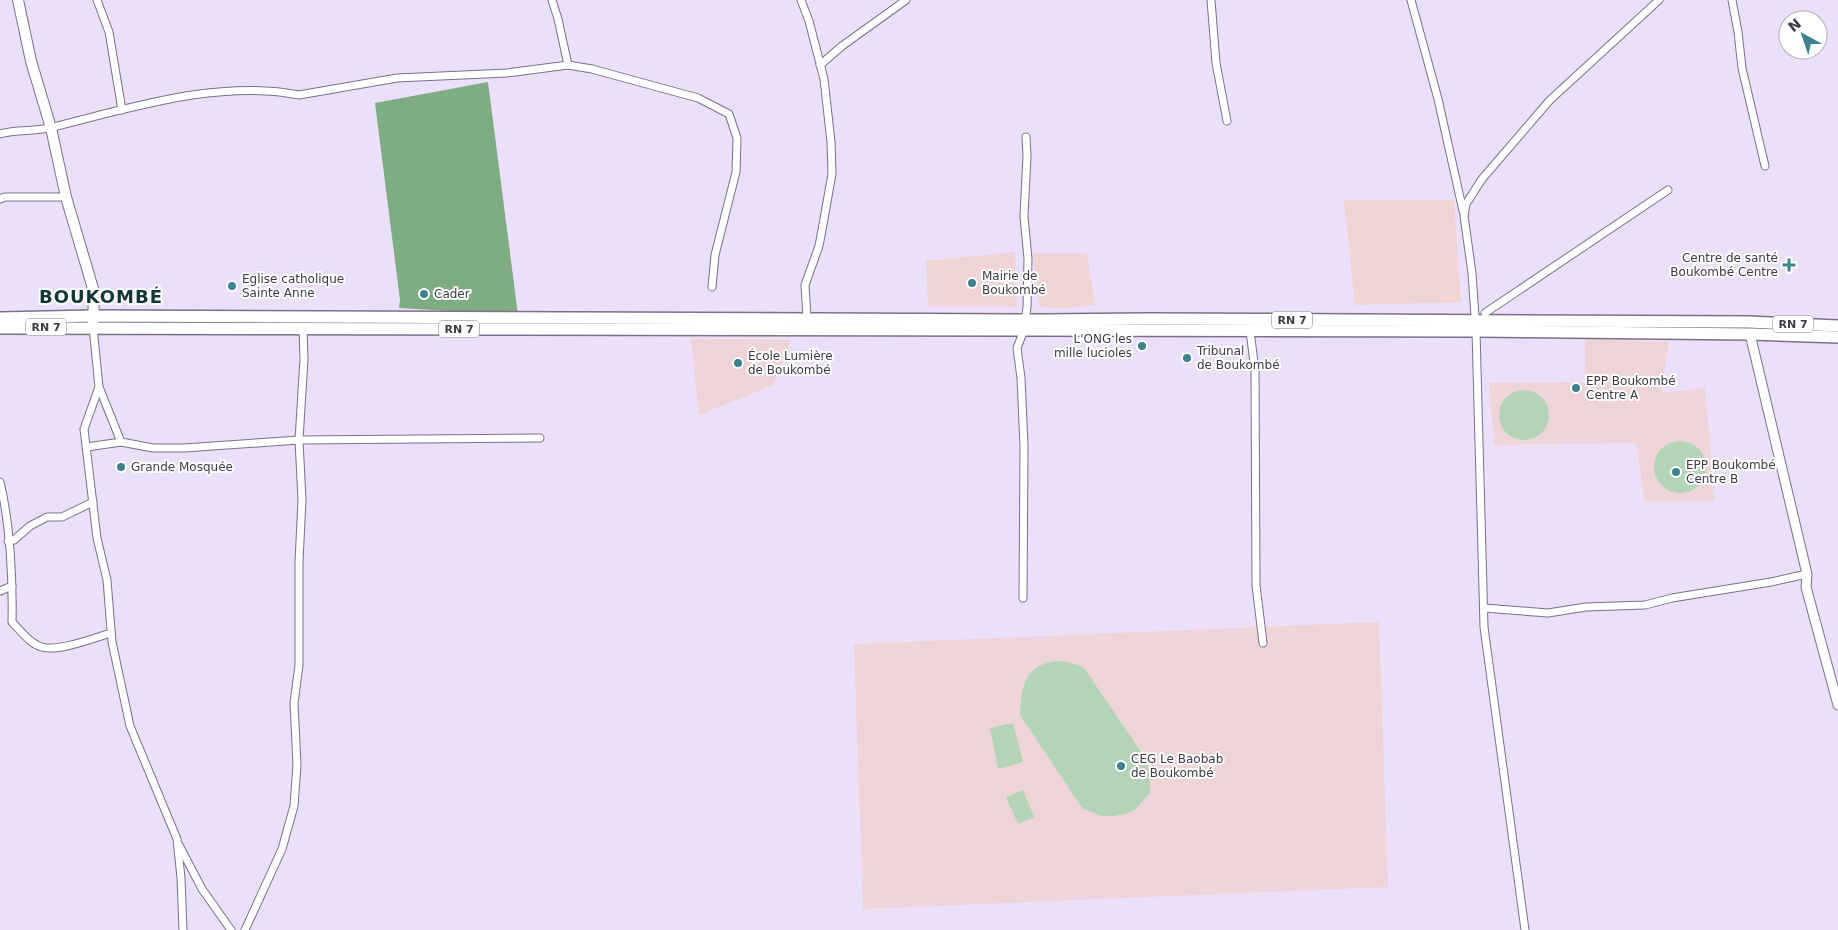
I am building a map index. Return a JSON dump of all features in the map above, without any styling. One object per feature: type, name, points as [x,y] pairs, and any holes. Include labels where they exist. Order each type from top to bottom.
[{"type":"main road","points":[[18,0],[31,61],[51,128],[66,197],[94,292],[93,322]]},
{"type":"main road","name":"RN 7","points":[[1,326],[93,322],[807,318],[824,324]]},
{"type":"main road","name":"RN 7","points":[[93,322],[303,329],[824,324],[1476,326],[1838,337]]},
{"type":"main road","name":"RN 7","points":[[1025,325],[1250,331],[1749,322],[1838,326]]},
{"type":"street","points":[[98,0],[109,32],[122,110]]},
{"type":"street","points":[[552,0],[568,65]]},
{"type":"street","points":[[801,0],[809,21],[820,65],[829,116],[832,174],[819,246],[805,285],[807,318]]},
{"type":"street","points":[[820,65],[842,46],[906,0]]},
{"type":"street","points":[[1211,0],[1216,63],[1227,121]]},
{"type":"street","points":[[1411,0],[1438,99],[1458,184],[1472,274],[1476,326],[1484,627],[1524,930]]},
{"type":"street","points":[[1464,216],[1466,204],[1482,179],[1538,113],[1592,60],[1659,0]]},
{"type":"street","points":[[1732,0],[1742,68],[1764,166]]},
{"type":"street","points":[[0,134],[51,128],[170,99],[209,93],[247,91],[287,93],[300,96],[397,78],[507,73],[568,65],[592,69],[698,98],[729,114],[737,138],[736,172],[715,256],[712,287]]},
{"type":"street","points":[[1023,598],[1024,446],[1017,348],[1025,325],[1028,259],[1024,216],[1026,137]]},
{"type":"street","points":[[1485,313],[1668,190]]},
{"type":"street","points":[[0,199],[4,197],[66,197]]},
{"type":"street","points":[[93,322],[99,387],[120,442]]},
{"type":"street","points":[[245,930],[282,849],[294,806],[297,765],[294,703],[299,665],[299,562],[302,500],[299,440],[304,359],[303,329]]},
{"type":"street","points":[[1250,331],[1255,370],[1256,586],[1263,643]]},
{"type":"street","points":[[1750,334],[1807,574],[1806,587],[1838,705]]},
{"type":"street","points":[[99,387],[84,429],[97,538],[107,580],[111,633],[130,726],[177,839],[183,930]]},
{"type":"street","points":[[87,447],[120,442],[153,448],[184,448],[299,440],[540,438]]},
{"type":"street","points":[[0,482],[5,501],[12,586],[12,622],[25,636],[40,647],[55,649],[111,633]]},
{"type":"street","points":[[8,541],[14,540],[30,526],[47,518],[62,516],[93,502]]},
{"type":"street","points":[[1484,608],[1548,613],[1586,607],[1645,605],[1672,598],[1771,582],[1807,574]]},
{"type":"street","points":[[0,591],[12,586]]},
{"type":"street","points":[[177,843],[202,889],[231,930]]},
{"type":"shaded area","points":[[1344,200],[1454,200],[1461,302],[1355,305]]},
{"type":"shaded area","name":"Mairie de Boukombé","points":[[1015,252],[1017,307],[928,306],[926,261]]},
{"type":"shaded area","points":[[1033,253],[1087,253],[1095,305],[1066,308],[1039,307]]},
{"type":"shaded area","name":"École Lumière de Boukombé","points":[[691,339],[791,340],[773,385],[699,415]]},
{"type":"shaded area","name":"EPP Boukombé Centre A","points":[[1585,339],[1669,342],[1661,393],[1705,388],[1715,501],[1645,502],[1636,443],[1494,445],[1489,383],[1585,382]]},
{"type":"shaded area","name":"CEG Le Baobab de Boukombé","points":[[1379,622],[1388,887],[863,909],[854,644]]},
{"type":"green space","points":[[488,82],[518,315],[399,308],[400,300],[375,103]]},
{"type":"green space","points":[[1519,390],[1529,390],[1542,397],[1549,410],[1549,420],[1542,433],[1529,440],[1519,440],[1510,436],[1503,429],[1499,420],[1499,410],[1503,401],[1510,394]]},
{"type":"green space","points":[[1675,441],[1685,441],[1699,448],[1706,462],[1706,472],[1699,486],[1685,493],[1675,493],[1665,489],[1658,482],[1654,472],[1654,462],[1658,452],[1665,445]]},
{"type":"green space","points":[[1060,661],[1076,664],[1084,668],[1145,758],[1149,771],[1150,793],[1135,810],[1126,814],[1101,816],[1082,808],[1020,715],[1022,694],[1028,677],[1040,666]]},
{"type":"green space","points":[[1013,723],[1023,762],[998,769],[990,728]]},
{"type":"green space","points":[[1023,790],[1034,817],[1018,824],[1006,797]]},
{"type":"place","name":"Centre de santé Boukombé Centre","points":[[1789,265]]},
{"type":"place","name":"Mairie de Boukombé","points":[[972,283]]},
{"type":"place","name":"Eglise catholique Sainte Anne","points":[[232,286]]},
{"type":"place","name":"Cader","points":[[424,294]]},
{"type":"place","name":"L'ONG les mille lucioles","points":[[1142,346]]},
{"type":"place","name":"Tribunal de Boukombé","points":[[1187,358]]},
{"type":"place","name":"École Lumière de Boukombé","points":[[738,363]]},
{"type":"place","name":"EPP Boukombé Centre A","points":[[1576,388]]},
{"type":"place","name":"Grande Mosquée","points":[[121,467]]},
{"type":"place","name":"EPP Boukombé Centre B","points":[[1676,472]]},
{"type":"place","name":"CEG Le Baobab de Boukombé","points":[[1121,766]]},
{"type":"district","name":"BOUKOMBÉ","points":[[101,296]]}]
